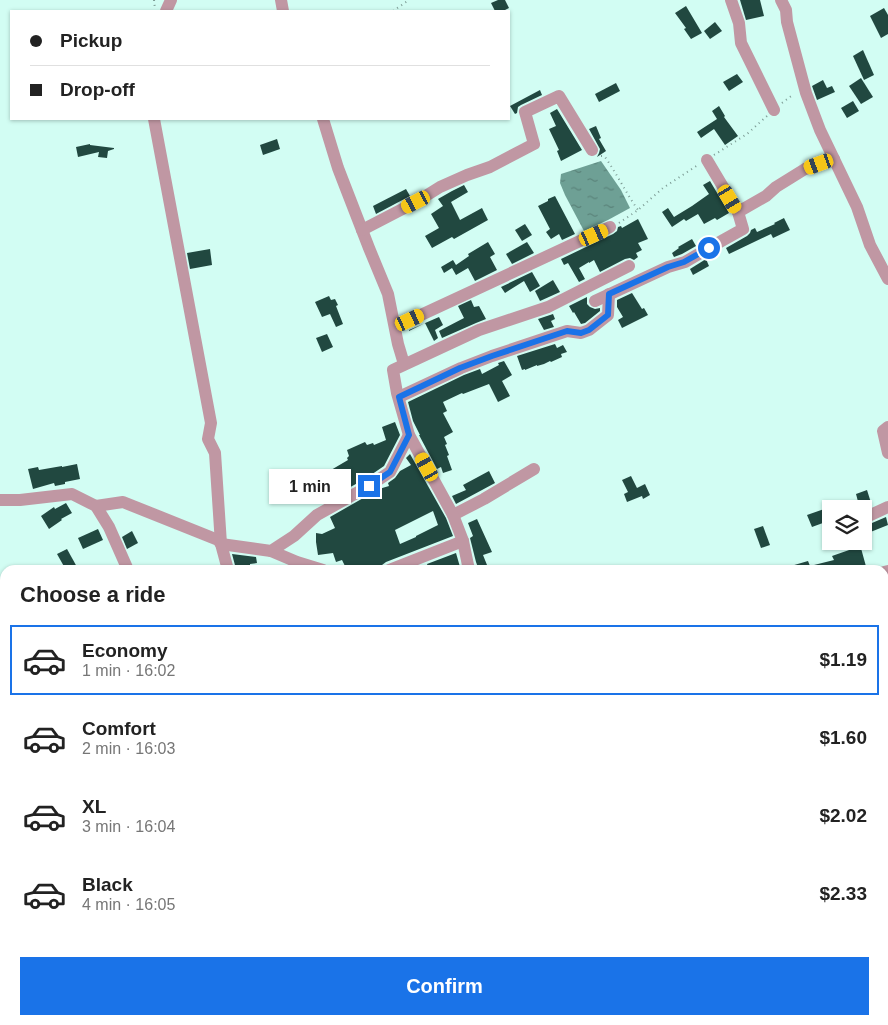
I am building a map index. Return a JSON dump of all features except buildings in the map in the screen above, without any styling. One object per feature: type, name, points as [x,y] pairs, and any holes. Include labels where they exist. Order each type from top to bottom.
[{"type":"street","points":[[731,0],[739,23],[741,43],[774,110]]},
{"type":"street","points":[[781,0],[786,10],[787,22],[806,93],[820,130],[857,207],[870,245],[883,257],[888,279]]},
{"type":"street","points":[[362,230],[440,188],[467,175],[490,167],[534,144],[525,112],[560,96],[592,150]]},
{"type":"street","points":[[154,120],[211,423],[208,439],[215,453],[221,544],[227,565]]},
{"type":"street","points":[[323,120],[338,168],[388,294],[404,364]]},
{"type":"street","points":[[738,212],[766,196],[776,187],[805,169],[834,159]]},
{"type":"street","points":[[595,301],[668,267],[684,262],[743,230],[738,212],[707,160]]},
{"type":"street","points":[[395,327],[610,228]]},
{"type":"street","points":[[468,565],[463,541],[453,515],[409,435],[392,370],[479,330],[548,307],[628,266]]},
{"type":"street","points":[[399,397],[460,368],[492,356],[567,331],[581,333],[589,330],[608,315],[609,294]]},
{"type":"street","points":[[888,427],[883,431],[888,453]]},
{"type":"street","points":[[272,551],[294,536],[317,515],[390,472],[409,435]]},
{"type":"street","points":[[453,515],[534,469]]},
{"type":"street","points":[[0,500],[20,500],[72,494],[96,506],[126,565]]},
{"type":"street","points":[[96,506],[123,502],[218,540],[221,544],[272,551],[307,565]]},
{"type":"street","points":[[872,514],[888,507]]},
{"type":"street","points":[[402,565],[463,541]]},
{"type":"path","points":[[395,10],[410,0]]},
{"type":"path","points":[[592,150],[596,158],[605,157],[638,210]]},
{"type":"water","points":[[601,161],[621,190],[630,208],[584,231],[560,183],[561,174]]},
{"type":"route","points":[[369,486],[390,472],[409,435],[399,397],[460,368],[492,356],[567,331],[581,333],[589,330],[608,315],[609,294],[642,278],[684,262],[709,248]]}]
